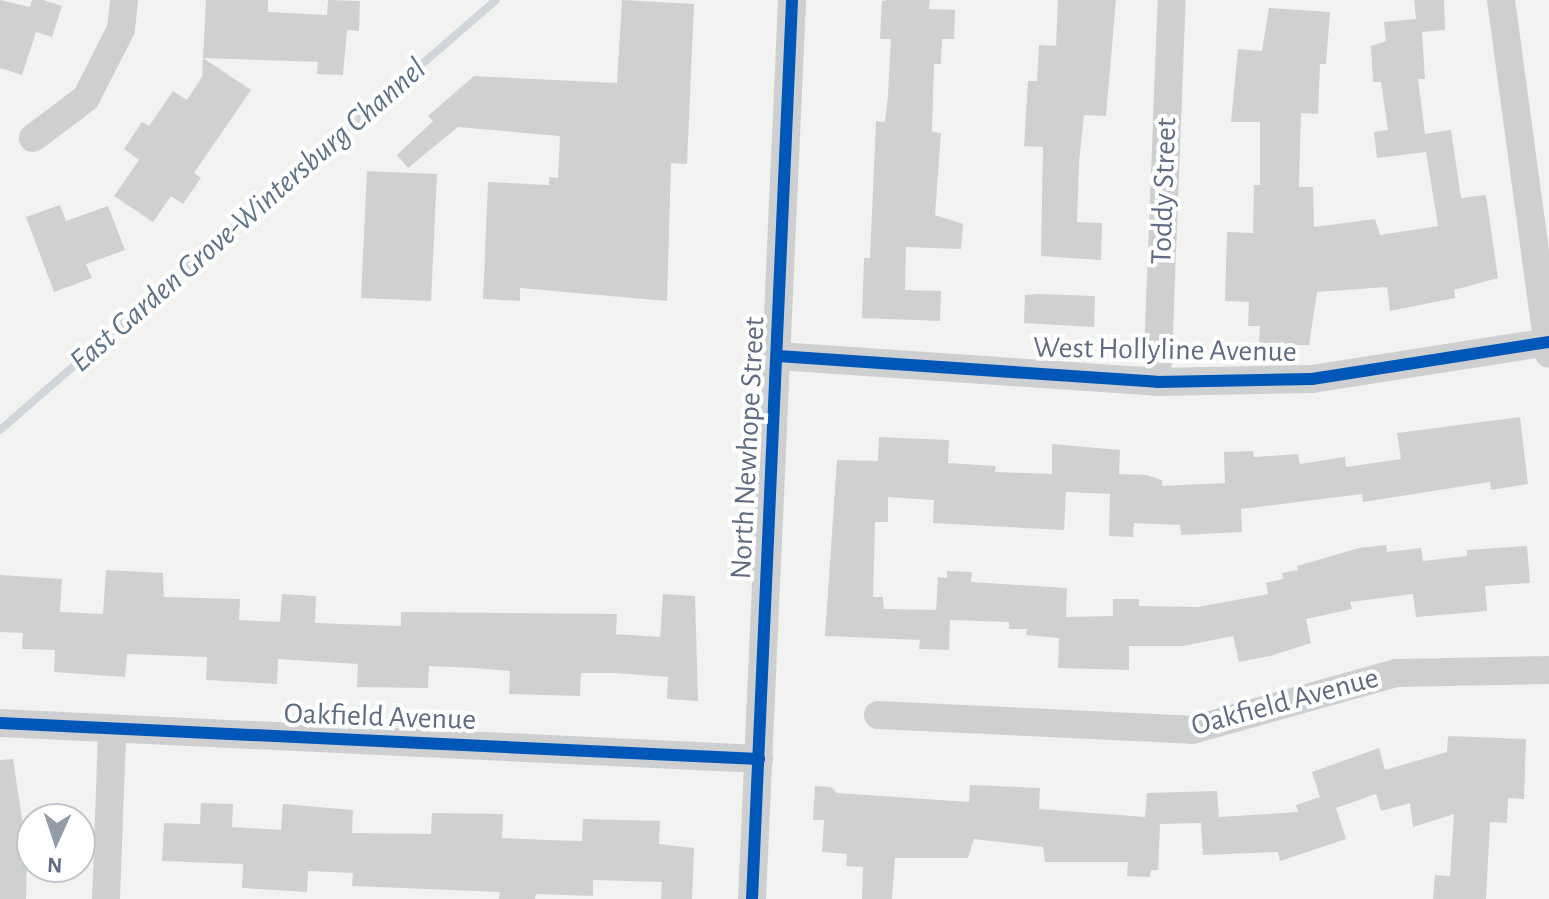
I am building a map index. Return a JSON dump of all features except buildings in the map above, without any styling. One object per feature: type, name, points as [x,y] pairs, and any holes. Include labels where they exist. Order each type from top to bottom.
[{"type":"street","points":[[33,138],[86,98],[121,29],[124,0]]},
{"type":"street","name":"North Newhope Street","points":[[752,899],[792,0]]},
{"type":"street","name":"Toddy Street","points":[[1157,382],[1172,0]]},
{"type":"street","points":[[1501,0],[1548,346]]},
{"type":"street","name":"West Hollyline Avenue","points":[[778,356],[1157,382],[1312,379],[1548,346]]},
{"type":"street","name":"Oakfield Avenue","points":[[878,715],[1192,730],[1396,673],[1549,670]]},
{"type":"street","name":"Oakfield Avenue","points":[[0,723],[112,732],[759,759]]},
{"type":"street","points":[[106,899],[112,732]]},
{"type":"waterway","name":"East Garden Grove-Wintersburg Channel","points":[[0,430],[496,0]]},
{"type":"cycle path","points":[[752,899],[792,0]]},
{"type":"cycle path","points":[[778,356],[1157,382],[1312,379],[1549,342]]},
{"type":"cycle path","points":[[0,723],[759,759]]}]
